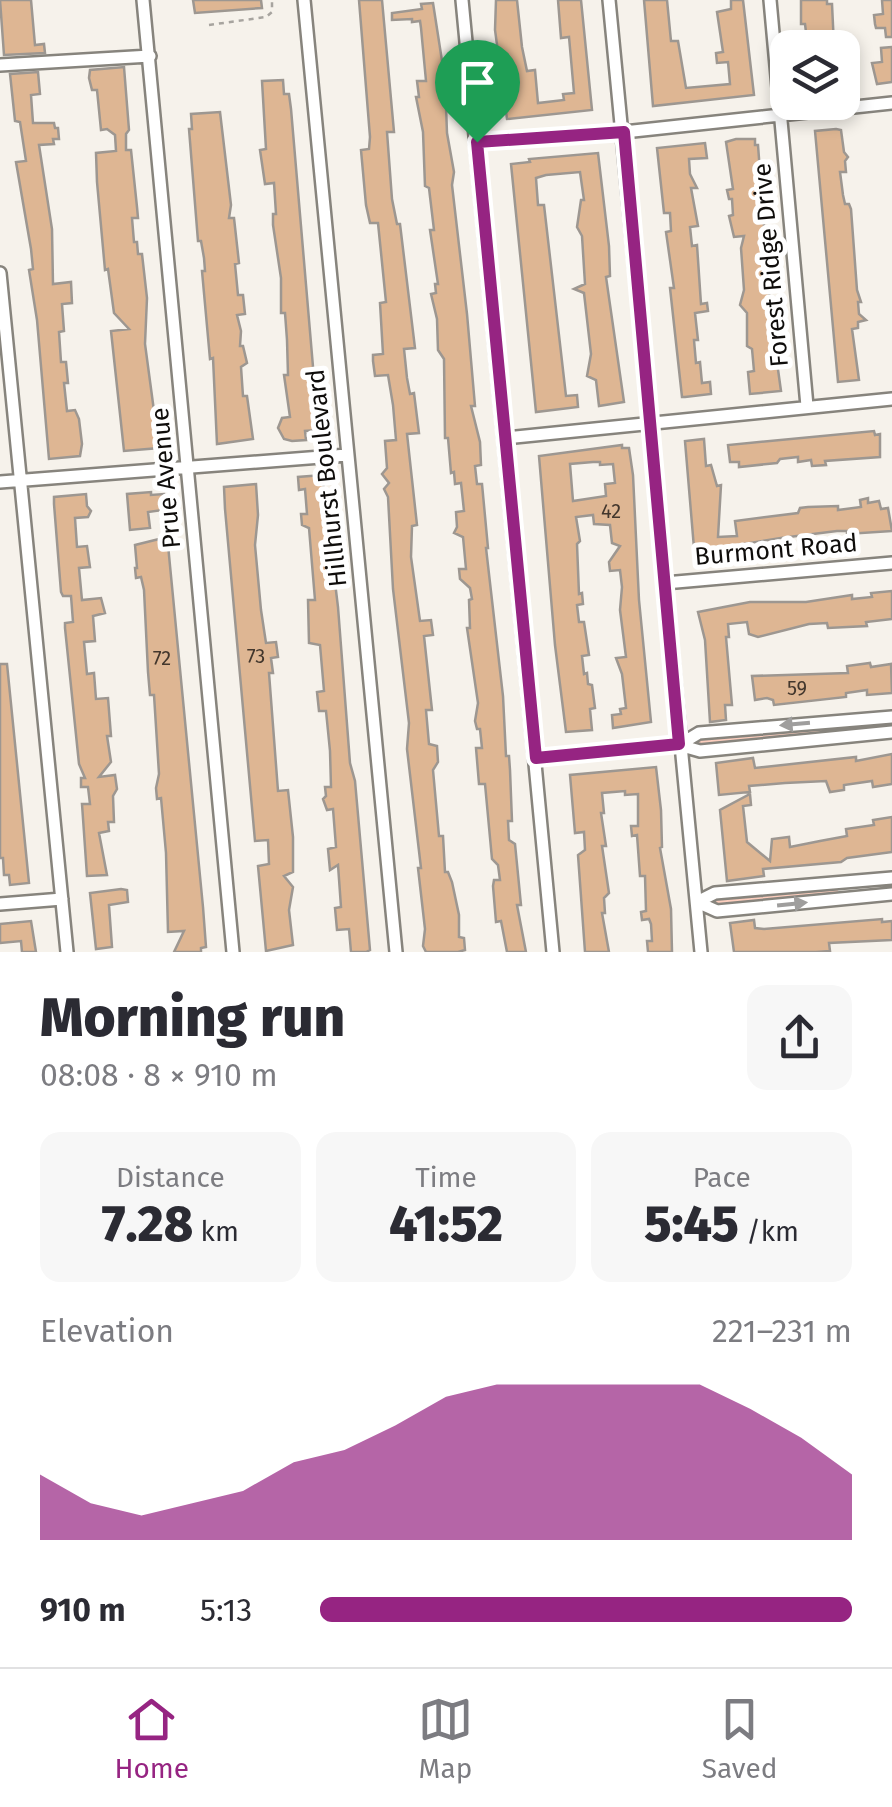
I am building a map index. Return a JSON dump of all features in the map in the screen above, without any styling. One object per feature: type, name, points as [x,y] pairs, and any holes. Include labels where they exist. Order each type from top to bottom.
[{"type":"street","name":"Prue Avenue","points":[[144,0],[233,952]]},
{"type":"street","name":"Hillhurst Boulevard","points":[[304,0],[396,952]]},
{"type":"street","points":[[462,0],[553,952]]},
{"type":"street","points":[[609,0],[701,952]]},
{"type":"street","name":"Forest Ridge Drive","points":[[770,0],[773,30]]},
{"type":"street","points":[[0,65],[150,56]]},
{"type":"street","points":[[860,106],[892,102]]},
{"type":"street","points":[[477,142],[770,117]]},
{"type":"street","name":"Forest Ridge Drive","points":[[780,120],[807,406]]},
{"type":"street","points":[[0,274],[67,952]]},
{"type":"street","points":[[505,438],[892,399]]},
{"type":"street","points":[[0,482],[347,454]]},
{"type":"street","name":"Burmont Road","points":[[665,582],[892,563]]},
{"type":"street","points":[[536,758],[679,744],[699,734],[892,716]]},
{"type":"street","points":[[863,718],[864,734]]},
{"type":"street","points":[[679,744],[700,751],[892,732]]},
{"type":"street","points":[[696,902],[715,894],[892,878]]},
{"type":"street","points":[[845,882],[847,898]]},
{"type":"street","points":[[696,902],[717,911],[892,894]]},
{"type":"street","points":[[0,904],[62,899]]},
{"type":"path","points":[[209,25],[266,18],[272,12],[272,0]]},
{"type":"shaded area","points":[[851,725],[851,730],[700,745],[698,742],[703,738]]},
{"type":"shaded area","points":[[838,888],[838,895],[715,906],[714,903],[718,899]]},
{"type":"building","points":[[0,0],[31,0],[35,45],[44,44],[45,53],[4,55]]},
{"type":"building","points":[[193,0],[261,0],[262,8],[195,13]]},
{"type":"building","points":[[359,0],[382,0],[394,132],[387,132],[392,199],[400,224],[415,348],[404,349],[419,433],[407,434],[417,525],[412,526],[411,557],[420,621],[431,620],[433,635],[424,636],[432,710],[426,710],[429,744],[437,746],[438,762],[433,770],[445,872],[452,882],[459,937],[464,938],[465,950],[458,952],[426,952],[423,946],[421,868],[407,749],[409,723],[393,589],[388,497],[384,489],[389,483],[382,474],[387,468],[385,441],[396,440],[388,375],[375,376],[373,361],[373,355],[383,354],[380,303],[386,302],[378,223],[370,223],[361,150],[369,149],[370,137]]},
{"type":"building","points":[[496,0],[517,0],[522,47],[527,71],[535,70],[538,103],[564,100],[563,94],[574,93],[569,37],[561,38],[558,0],[581,0],[592,110],[507,119],[495,30]]},
{"type":"building","points":[[644,0],[667,0],[671,41],[678,41],[686,88],[730,84],[728,62],[717,63],[716,53],[723,52],[717,12],[731,9],[731,0],[743,0],[754,95],[653,106]]},
{"type":"building","points":[[801,0],[827,0],[827,4],[832,4],[833,30],[806,30],[805,24],[801,24]]},
{"type":"building","points":[[882,0],[892,0],[892,37],[886,37],[885,28],[876,28],[874,15],[883,14]]},
{"type":"building","points":[[433,3],[454,172],[452,185],[475,406],[471,406],[480,442],[481,465],[475,466],[477,484],[482,484],[509,756],[509,840],[515,844],[521,905],[517,905],[526,952],[507,952],[501,921],[496,922],[493,886],[494,880],[500,880],[498,865],[492,859],[485,784],[479,784],[476,748],[482,748],[475,721],[478,703],[467,628],[472,599],[470,588],[460,579],[459,569],[466,569],[463,537],[454,533],[456,512],[464,511],[461,483],[455,484],[454,472],[451,473],[445,438],[444,359],[438,350],[431,294],[436,293],[438,284],[416,97],[417,81],[426,81],[420,21],[392,20],[392,13],[422,9],[421,4]]},
{"type":"building","points":[[892,47],[892,82],[877,84],[872,63],[882,62],[881,48]]},
{"type":"building","points":[[124,67],[129,130],[126,150],[131,150],[138,218],[132,218],[134,242],[138,254],[142,254],[147,298],[145,344],[159,448],[124,451],[111,331],[129,329],[114,313],[108,269],[105,270],[96,153],[116,151],[115,135],[101,130],[97,90],[92,90],[89,78],[90,70]]},
{"type":"building","points":[[38,72],[40,94],[31,95],[33,123],[54,123],[58,128],[59,139],[53,139],[54,144],[39,145],[52,229],[53,284],[71,282],[72,303],[62,304],[61,362],[66,362],[67,411],[75,410],[82,444],[80,456],[49,459],[29,270],[33,269],[31,249],[16,162],[26,161],[20,122],[15,121],[10,74]]},
{"type":"building","points":[[283,80],[291,109],[315,390],[317,402],[325,402],[326,414],[317,414],[319,430],[305,431],[306,440],[292,441],[284,439],[278,428],[282,418],[290,417],[284,375],[288,375],[287,340],[273,225],[274,183],[265,184],[260,150],[266,149],[262,81]]},
{"type":"building","points":[[220,112],[231,205],[229,218],[234,218],[239,263],[235,264],[238,295],[243,295],[245,314],[237,315],[240,346],[247,363],[241,367],[243,396],[247,396],[253,439],[217,444],[213,358],[210,359],[204,258],[198,241],[189,129],[191,114]]},
{"type":"building","points":[[841,130],[848,157],[846,172],[840,172],[845,204],[851,209],[859,314],[866,320],[852,329],[859,380],[838,382],[815,131]]},
{"type":"building","points":[[755,139],[758,145],[771,319],[781,391],[750,394],[752,349],[747,346],[747,313],[740,305],[744,290],[744,236],[734,237],[729,216],[733,215],[732,199],[727,190],[733,189],[726,142]]},
{"type":"building","points":[[705,143],[707,158],[689,159],[690,174],[697,188],[691,188],[698,226],[690,227],[692,246],[697,245],[701,304],[707,303],[708,311],[695,313],[696,363],[700,362],[702,383],[710,382],[711,394],[682,397],[666,232],[671,231],[670,213],[664,213],[657,148]]},
{"type":"building","points":[[598,153],[609,246],[610,276],[606,277],[624,402],[599,406],[596,380],[587,376],[591,354],[584,293],[574,289],[585,284],[582,236],[577,227],[584,200],[580,172],[546,175],[536,178],[538,205],[544,205],[566,396],[577,395],[578,407],[536,412],[511,164]]},
{"type":"building","points":[[874,431],[875,435],[880,434],[880,457],[825,461],[826,465],[812,466],[811,460],[798,462],[798,457],[739,467],[739,462],[730,462],[728,445]]},
{"type":"building","points":[[704,439],[706,466],[711,465],[717,486],[721,485],[718,537],[737,536],[735,521],[798,513],[800,508],[808,507],[861,507],[860,500],[868,498],[868,503],[879,501],[881,509],[888,508],[892,531],[837,531],[781,538],[725,547],[726,556],[695,560],[685,441]]},
{"type":"building","points":[[622,445],[629,448],[651,722],[613,728],[612,715],[621,714],[620,709],[626,708],[616,658],[626,657],[620,610],[622,587],[620,570],[610,571],[609,562],[620,546],[612,543],[610,525],[594,524],[593,515],[576,517],[580,541],[579,594],[582,593],[583,604],[577,605],[589,655],[582,656],[595,708],[590,709],[592,730],[566,732],[539,456]],"holes":[[[570,464],[613,464],[615,483],[605,484],[606,496],[573,501]]]},
{"type":"building","points":[[322,475],[338,607],[350,763],[355,781],[370,950],[366,952],[351,952],[349,929],[337,930],[335,908],[341,907],[338,865],[330,870],[328,849],[336,847],[333,809],[327,810],[323,799],[325,787],[331,787],[330,751],[326,711],[319,711],[317,692],[324,691],[320,645],[309,643],[308,600],[315,600],[309,528],[302,525],[301,514],[307,514],[305,489],[299,490],[298,477]]},
{"type":"building","points":[[256,484],[255,545],[261,610],[266,643],[276,642],[278,657],[271,658],[273,673],[269,673],[278,791],[288,790],[293,837],[293,872],[284,876],[293,887],[289,910],[293,945],[266,951],[258,866],[269,864],[268,840],[255,841],[224,487]]},
{"type":"building","points":[[86,494],[91,511],[88,517],[75,518],[77,547],[87,546],[90,567],[79,568],[82,600],[101,598],[105,613],[93,616],[95,641],[84,642],[87,674],[94,673],[96,699],[108,698],[111,762],[99,777],[115,775],[117,789],[113,796],[114,822],[108,822],[109,831],[99,833],[107,875],[87,876],[82,804],[90,804],[88,787],[81,787],[81,778],[85,778],[79,764],[65,628],[65,623],[73,622],[71,596],[61,592],[54,504],[54,497]]},
{"type":"building","points":[[127,494],[164,494],[163,510],[148,512],[150,528],[130,530]]},
{"type":"building","points":[[159,539],[168,545],[203,907],[206,947],[201,952],[174,952],[184,931],[168,932],[166,853],[161,798],[157,799],[156,788],[159,774],[154,695],[150,695],[144,590],[135,568],[135,545]]},
{"type":"building","points":[[892,591],[892,619],[866,622],[867,626],[828,628],[827,623],[809,624],[758,637],[749,634],[747,622],[728,624],[732,705],[725,705],[726,720],[710,722],[705,640],[698,612],[750,602],[806,602],[852,595],[852,599]]},
{"type":"building","points":[[870,663],[871,667],[891,664],[892,693],[867,695],[867,690],[846,693],[846,697],[774,705],[767,698],[755,700],[752,676],[848,673],[847,666]]},
{"type":"building","points":[[0,664],[7,664],[29,883],[10,885],[0,858]]},
{"type":"building","points":[[892,754],[892,784],[873,787],[872,781],[844,785],[844,790],[830,792],[826,781],[785,783],[749,786],[750,792],[719,795],[716,763],[753,758],[755,768],[856,757],[856,761]]},
{"type":"building","points":[[656,767],[672,952],[648,952],[651,924],[649,919],[642,920],[641,912],[646,911],[645,876],[640,876],[637,835],[632,836],[631,826],[638,826],[638,794],[625,795],[625,791],[602,793],[606,846],[602,846],[609,893],[604,898],[602,913],[609,952],[585,952],[578,855],[585,850],[584,832],[575,833],[570,775]]},
{"type":"building","points":[[750,794],[751,805],[743,806],[747,842],[770,861],[772,839],[789,837],[790,847],[847,836],[846,829],[874,825],[873,820],[892,817],[892,852],[841,862],[763,869],[764,876],[727,881],[720,810]]},
{"type":"building","points":[[127,890],[128,902],[109,905],[112,947],[96,949],[90,893]]},
{"type":"building","points":[[754,920],[755,928],[764,929],[892,921],[892,940],[829,943],[830,951],[816,952],[734,952],[730,923]]},
{"type":"building","points":[[31,921],[36,952],[22,952],[21,941],[0,943],[0,924]]},
{"type":"route","points":[[624,132],[679,744],[536,758],[477,142],[624,132]]}]
